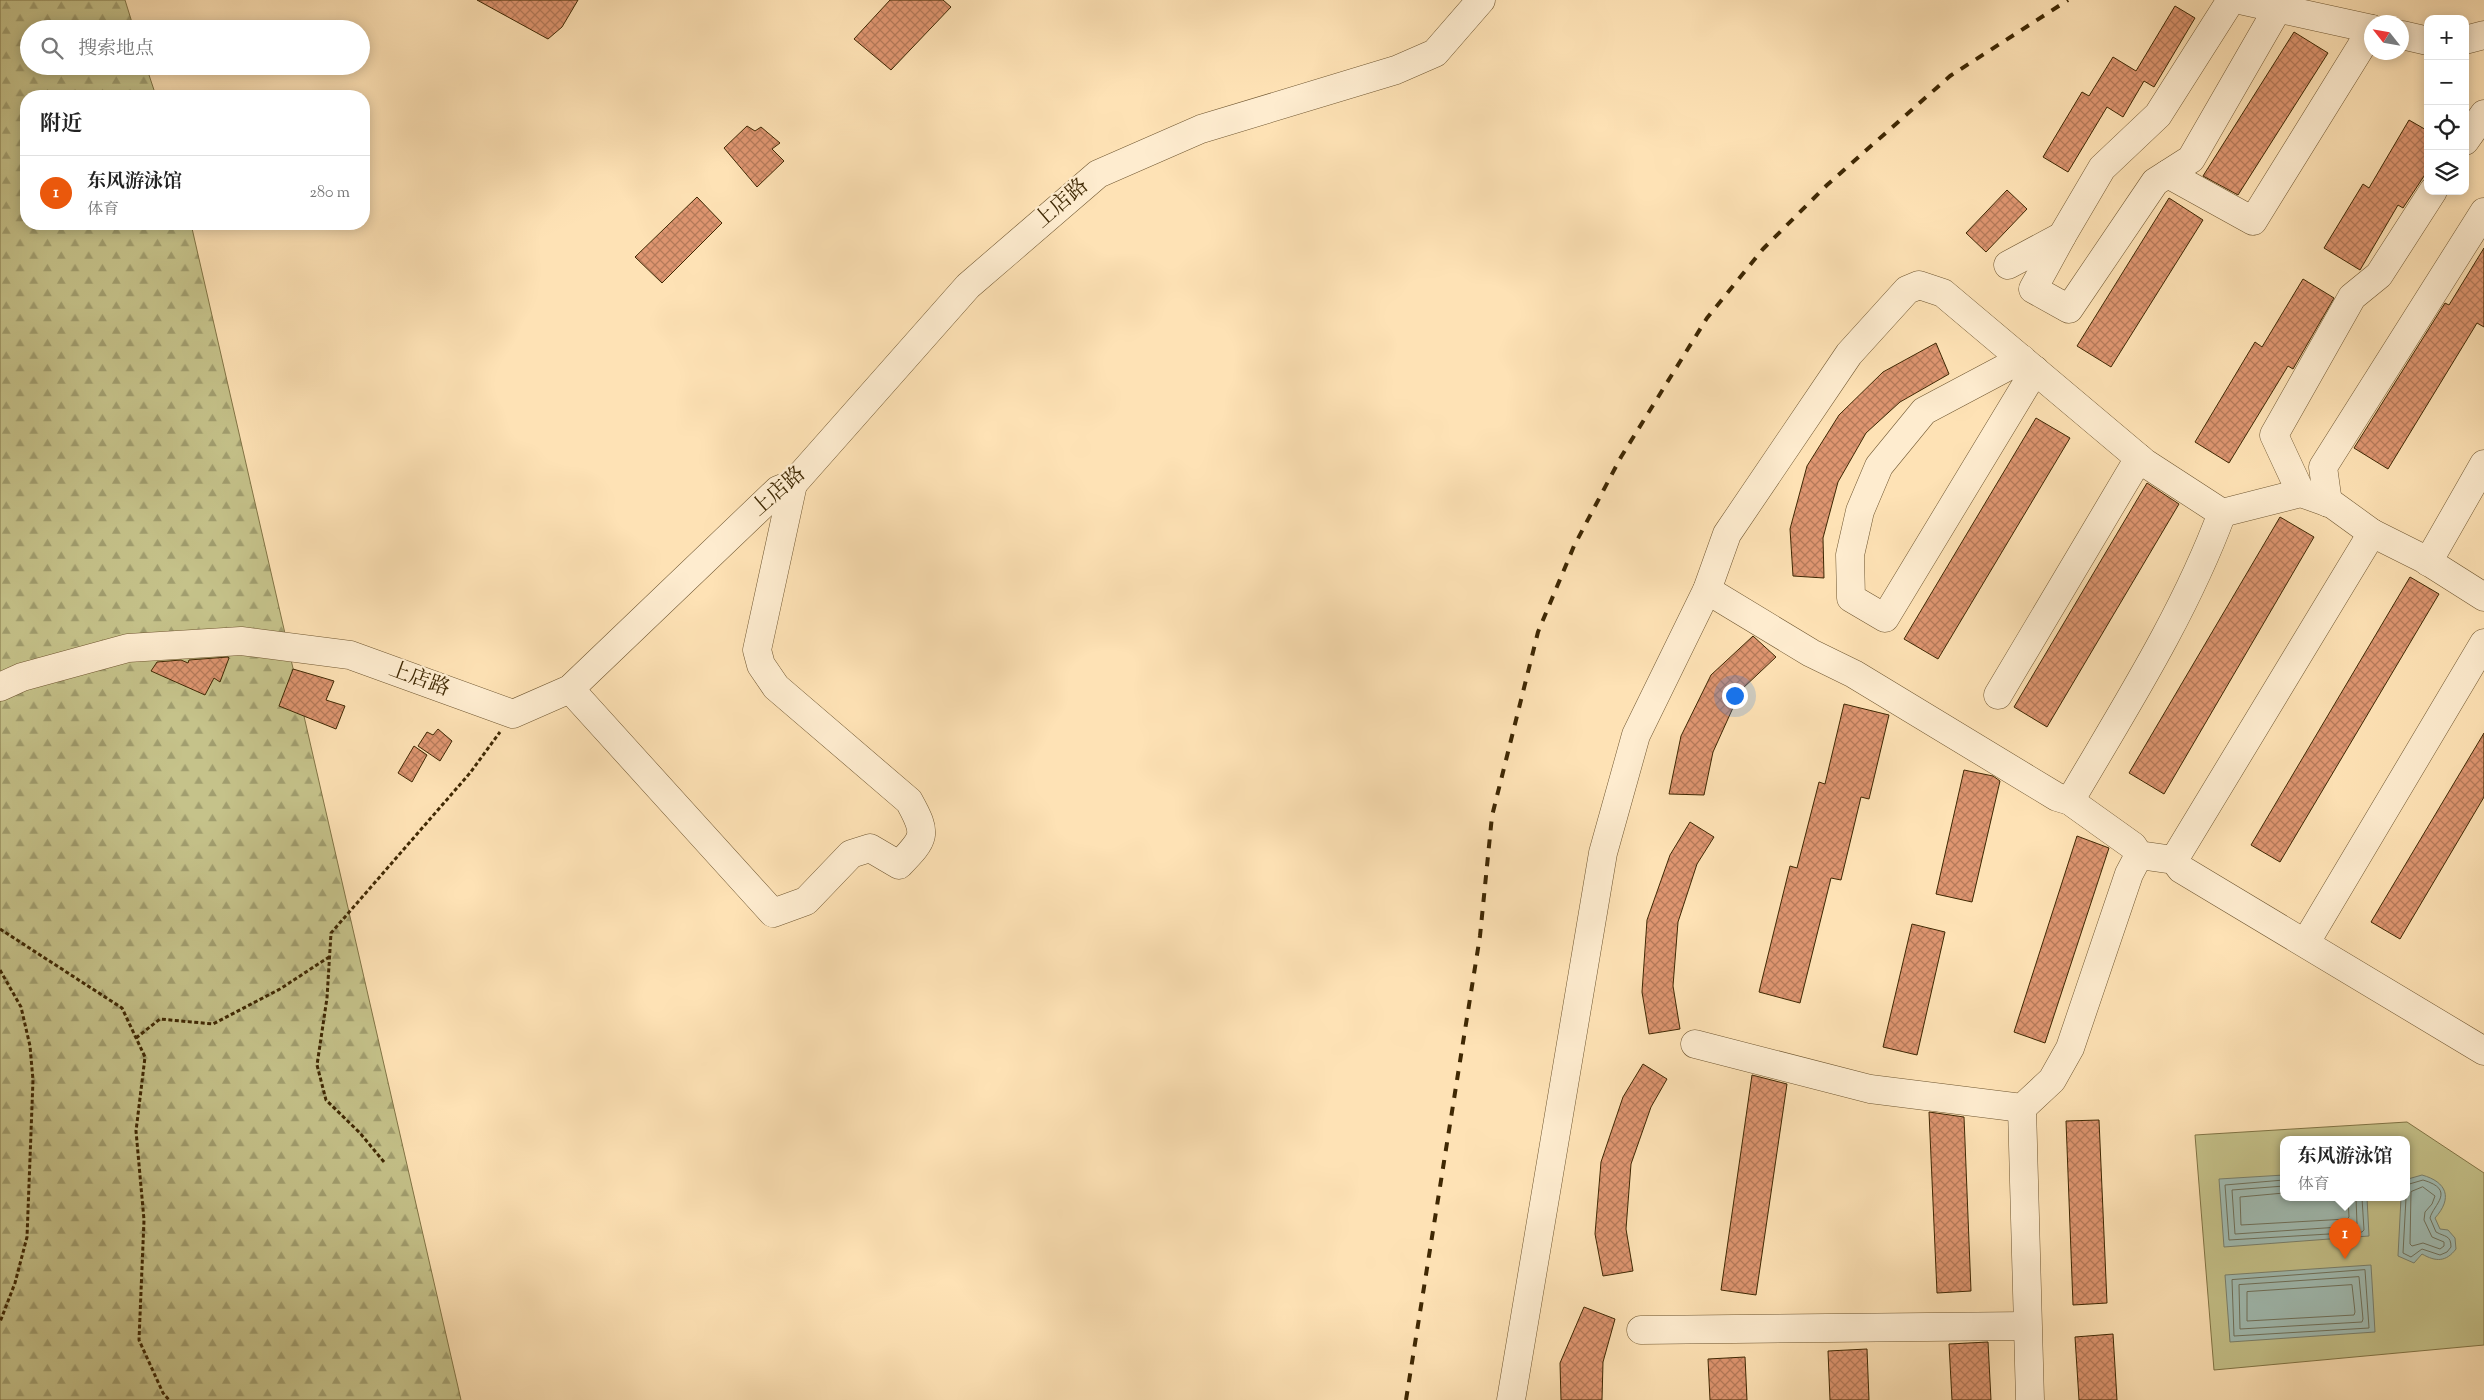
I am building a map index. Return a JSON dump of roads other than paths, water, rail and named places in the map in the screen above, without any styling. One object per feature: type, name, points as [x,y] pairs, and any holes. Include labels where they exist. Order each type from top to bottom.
[{"type":"street","name":"上店路","points":[[0,687],[22,677],[128,648],[241,641],[350,655],[513,714],[570,688],[778,490],[793,484],[968,286],[1098,174],[1201,129],[1396,70],[1419,60],[1435,52],[1480,0]]},
{"type":"street","points":[[2230,0],[2158,115],[2102,168],[2033,289],[2069,309],[2155,182],[2191,159],[2278,8]]},
{"type":"street","points":[[2240,0],[2364,27]]},
{"type":"street","points":[[2469,39],[2484,35]]},
{"type":"street","points":[[2409,37],[2424,40]]},
{"type":"street","points":[[2168,174],[2252,221],[2364,42]]},
{"type":"street","points":[[2469,135],[2484,114]]},
{"type":"street","points":[[2301,493],[2274,435],[2352,297],[2379,275],[2430,195]]},
{"type":"street","points":[[2328,503],[2324,467],[2484,212]]},
{"type":"street","points":[[2008,264],[2062,236]]},
{"type":"street","points":[[1511,1400],[1603,853],[1636,735],[1707,590],[1727,534],[1849,354],[1908,290],[1919,285],[1942,292],[2139,458],[2222,513],[2301,493],[2328,503],[2372,533],[2428,562],[2484,597]]},
{"type":"street","points":[[2028,364],[1885,618],[1851,598],[1850,555],[1860,511],[1879,466],[1924,411],[2028,364]]},
{"type":"street","points":[[1998,695],[2139,458]]},
{"type":"street","points":[[2428,562],[2484,464]]},
{"type":"street","points":[[570,688],[773,913],[806,901],[851,854],[870,848],[899,865],[918,844],[922,825],[909,801],[776,687],[761,665],[757,650],[793,484]]},
{"type":"street","points":[[2070,800],[2159,648],[2203,563],[2222,513]]},
{"type":"street","points":[[2174,860],[2372,533]]},
{"type":"street","points":[[1707,590],[1811,653],[1854,674],[2056,797],[2070,800],[2133,846],[2139,854],[2174,860],[2181,869],[2306,942],[2484,1052]]},
{"type":"street","points":[[2306,942],[2484,643]]},
{"type":"street","points":[[2030,1400],[2026,1326],[2022,1108],[2052,1080],[2070,1048],[2129,874],[2139,854]]},
{"type":"street","points":[[1695,1044],[1870,1089],[2022,1108]]},
{"type":"street","points":[[1641,1330],[2026,1326]]},
{"type":"water","points":[[2280,1175],[2280,1201],[2367,1201],[2369,1236],[2224,1247],[2219,1179]]},
{"type":"water","points":[[2422,1175],[2430,1178],[2442,1186],[2445,1192],[2444,1204],[2435,1218],[2440,1229],[2448,1230],[2455,1238],[2456,1249],[2445,1258],[2436,1259],[2422,1254],[2414,1263],[2398,1256],[2401,1201],[2410,1201],[2410,1178]]},
{"type":"water","points":[[2371,1265],[2375,1332],[2230,1342],[2225,1275]]},
{"type":"railway","points":[[1406,1400],[1480,936],[1492,816],[1538,632],[1574,546],[1621,457],[1707,318],[1763,249],[1827,185],[1950,76],[2068,0]]},
{"type":"place","name":"东风游泳馆","points":[[2345,1259]]}]
